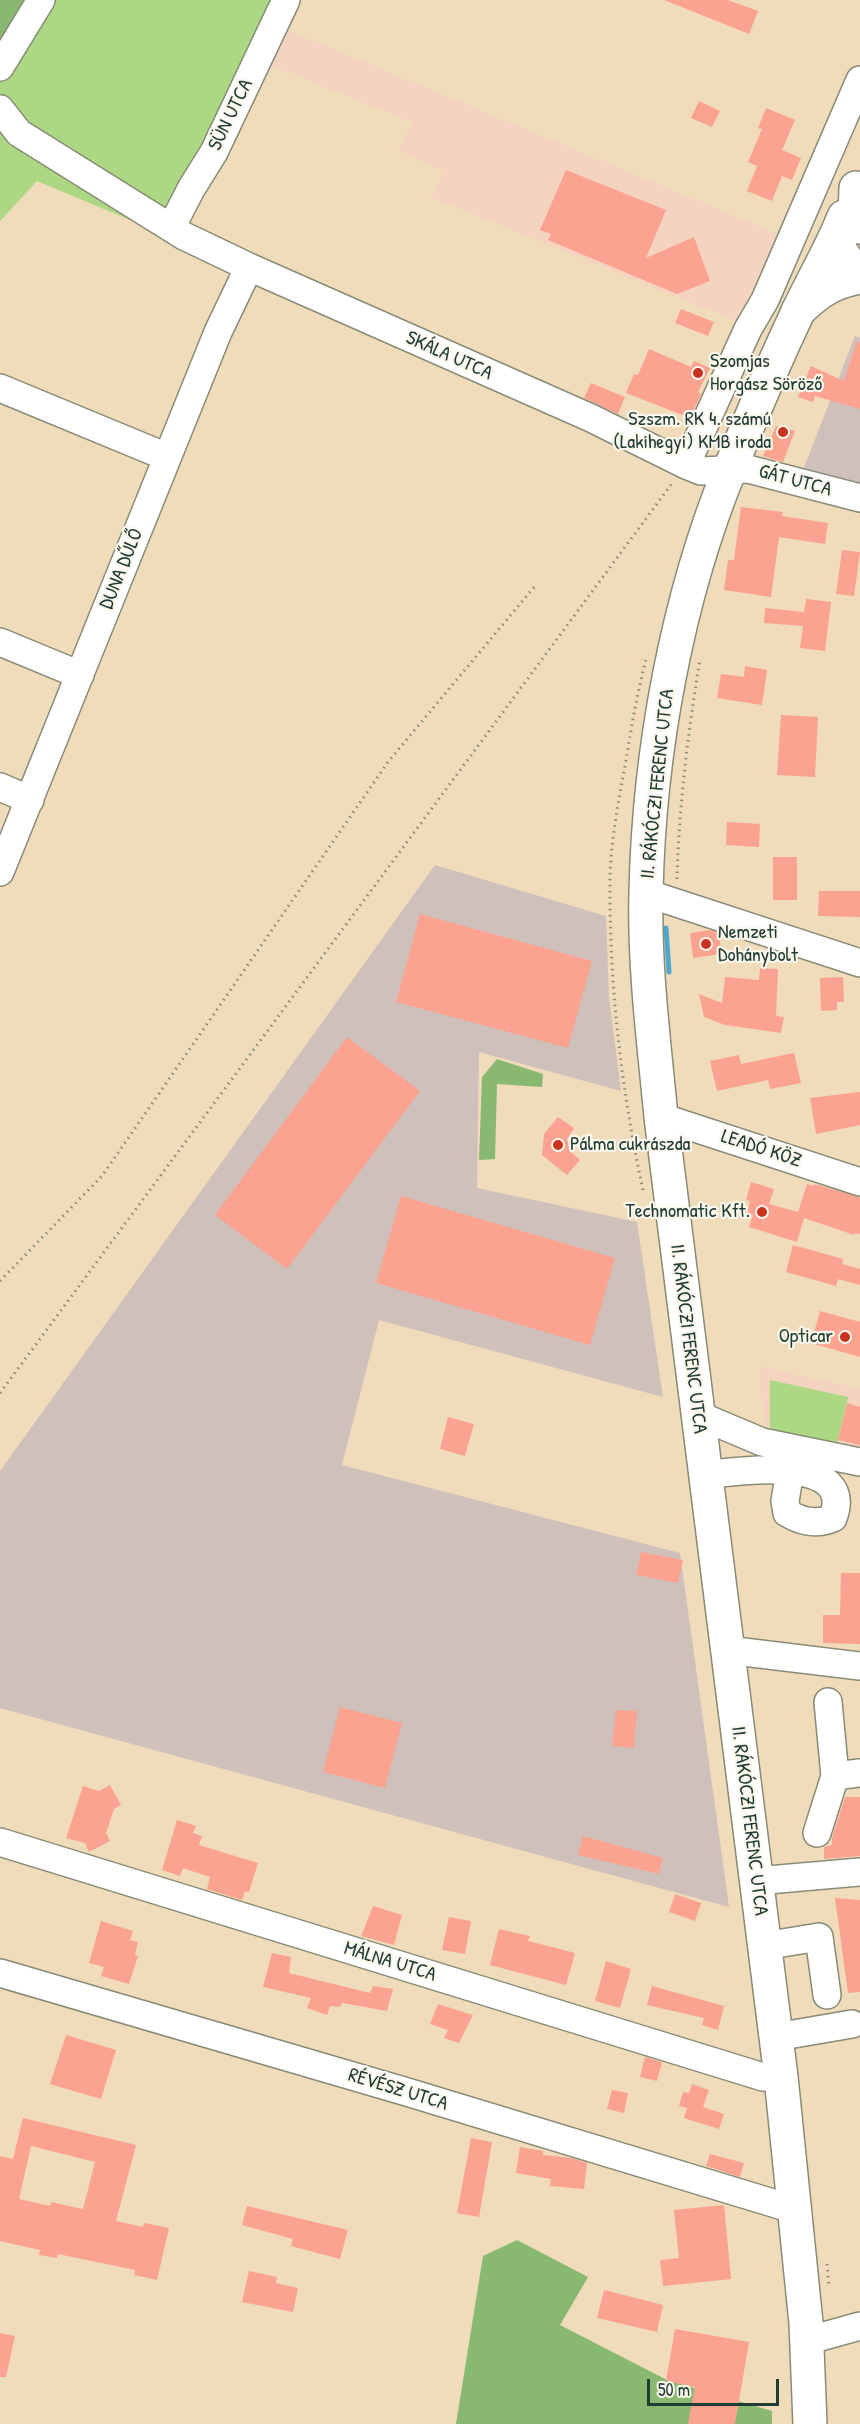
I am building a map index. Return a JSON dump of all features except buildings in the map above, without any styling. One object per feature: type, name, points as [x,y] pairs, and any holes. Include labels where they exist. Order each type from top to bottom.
[{"type":"main road","name":"II. RÁKÓCZI FERENC UTCA","points":[[810,2424],[807,2341],[796,2210],[781,2077],[661,1117],[651,1012],[661,898],[649,824],[657,755],[674,657],[689,595],[729,470],[798,311],[847,247],[858,184]]},
{"type":"main road","points":[[798,311],[820,291],[844,280],[860,277]]},
{"type":"street","points":[[0,67],[41,0]]},
{"type":"street","name":"SÜN UTCA","points":[[171,228],[214,152],[286,0]]},
{"type":"street","points":[[678,475],[748,329],[765,300],[860,80]]},
{"type":"street","name":"SKÁLA UTCA","points":[[0,109],[19,133],[171,228],[249,267],[591,418],[678,475],[729,470]]},
{"type":"street","name":"DUNA DŰLŐ","points":[[0,872],[218,332],[249,267]]},
{"type":"street","points":[[0,388],[167,457]]},
{"type":"street","name":"GÁT UTCA","points":[[729,470],[748,469],[860,498]]},
{"type":"street","points":[[0,642],[80,675]]},
{"type":"street","points":[[0,787],[30,800]]},
{"type":"street","points":[[661,898],[860,963]]},
{"type":"street","name":"LEADÓ KÖZ","points":[[661,1117],[860,1182]]},
{"type":"street","points":[[698,1415],[762,1442],[860,1462]]},
{"type":"street","points":[[753,1438],[754,1469]]},
{"type":"street","points":[[705,1475],[754,1469],[790,1471]]},
{"type":"street","points":[[727,1650],[857,1672]]},
{"type":"street","points":[[817,1833],[847,1775],[828,1702]]},
{"type":"street","name":"MÁLNA UTCA","points":[[0,1842],[763,2077],[781,2077]]},
{"type":"street","points":[[756,1881],[860,1872]]},
{"type":"street","points":[[764,1946],[819,1937],[826,1995]]},
{"type":"street","name":"RÉVÉSZ UTCA","points":[[0,1973],[396,2088],[796,2210]]},
{"type":"street","points":[[776,2037],[852,2024]]},
{"type":"street","points":[[807,2341],[860,2326]]},
{"type":"path","points":[[0,1393],[678,475]]},
{"type":"path","points":[[0,1281],[102,1176],[388,762],[535,585]]},
{"type":"path","points":[[661,898],[679,820],[687,741],[702,649]]},
{"type":"shaded area","points":[[280,27],[778,234],[739,322],[431,197],[444,172],[398,151],[412,122],[263,62]]},
{"type":"shaded area","points":[[855,336],[860,338],[860,487],[802,473]]},
{"type":"shaded area","points":[[435,865],[606,916],[609,997],[621,1091],[479,1052],[477,1188],[637,1222],[663,1397],[379,1320],[342,1465],[680,1553],[729,1907],[0,1708],[0,1471]]},
{"type":"shaded area","points":[[759,1366],[860,1389],[860,1472],[766,1459]]},
{"type":"green space","points":[[0,0],[29,0],[0,52]]},
{"type":"green space","points":[[29,0],[281,0],[161,233],[37,181],[0,221],[0,52]]},
{"type":"green space","points":[[497,1059],[543,1074],[542,1087],[497,1084],[495,1159],[479,1160],[482,1077]]},
{"type":"green space","points":[[770,1380],[848,1397],[836,1448],[770,1433]]},
{"type":"green space","points":[[517,2240],[588,2277],[560,2325],[667,2380],[772,2411],[772,2424],[456,2424],[483,2256]]},
{"type":"waterway","points":[[666,928],[669,972]]},
{"type":"place","name":"Szomjas Horgász Söröző","points":[[698,373]]},
{"type":"place","name":"Szszm. RK 4. számú (Lakihegyi) KMB iroda","points":[[783,432]]},
{"type":"place","name":"Nemzeti Dohánybolt","points":[[706,944]]},
{"type":"place","name":"Pálma cukrászda","points":[[558,1145]]},
{"type":"place","name":"Technomatic Kft.","points":[[762,1212]]},
{"type":"place","name":"Opticar","points":[[845,1337]]}]
